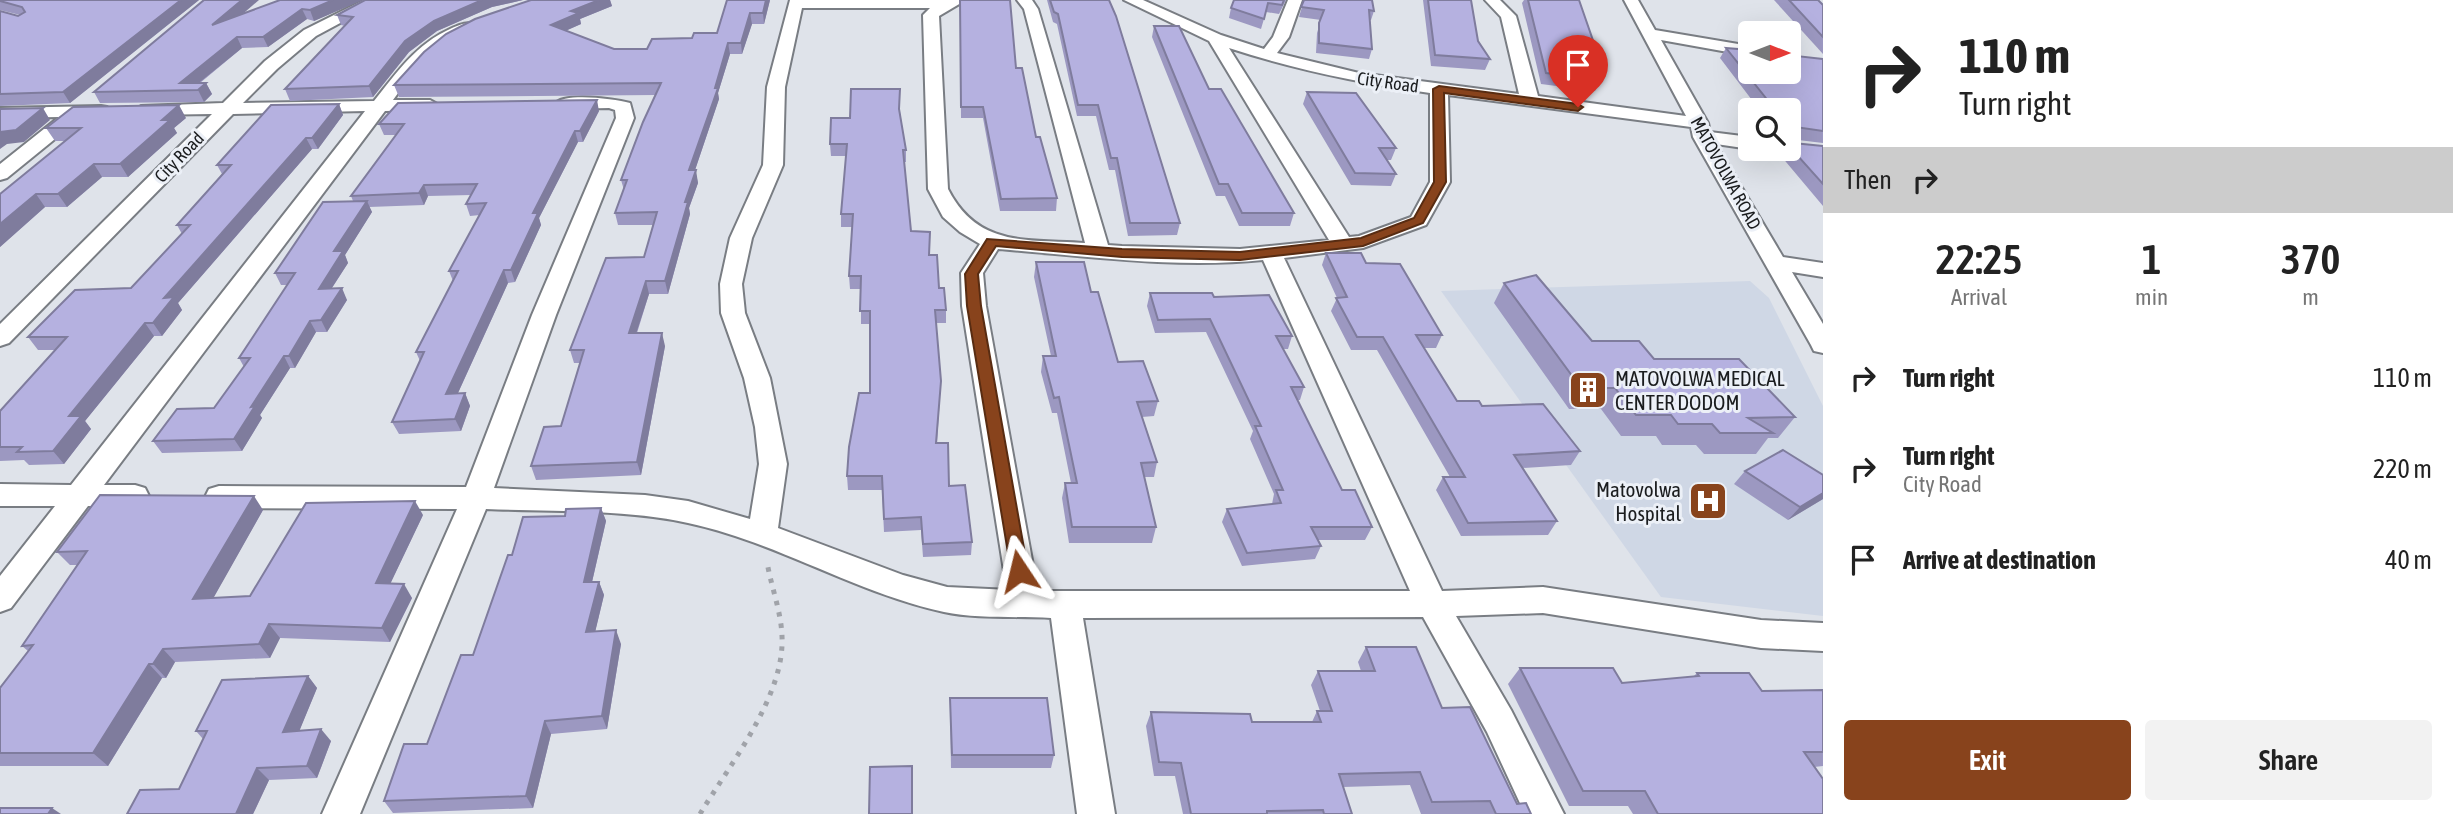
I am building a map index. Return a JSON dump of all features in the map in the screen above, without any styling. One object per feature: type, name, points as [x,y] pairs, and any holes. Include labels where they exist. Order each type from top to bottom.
[{"type":"street","name":"City Road","points":[[0,338],[271,65],[310,33],[376,0]]},
{"type":"street","points":[[1024,0],[1031,9],[1056,92],[1098,250]]},
{"type":"street","name":"City Road","points":[[1130,0],[1215,38],[1268,55],[1359,78],[1530,101],[1700,130],[1738,140]]},
{"type":"street","points":[[1268,55],[1281,37],[1295,0]]},
{"type":"street","points":[[1492,0],[1508,16],[1530,101]]},
{"type":"street","name":"MATOVOLWA ROAD","points":[[1631,0],[1700,130],[1823,345]]},
{"type":"street","points":[[762,534],[773,464],[757,378],[733,313],[731,284],[741,238],[772,165],[776,87],[796,2],[953,2]]},
{"type":"street","points":[[953,2],[931,16],[937,189],[950,213],[967,228],[992,242],[1122,253],[1240,256],[1363,242],[1419,221],[1440,182],[1439,89]]},
{"type":"street","points":[[0,599],[426,48],[454,33],[490,19]]},
{"type":"street","points":[[1648,33],[1738,49]]},
{"type":"street","points":[[1215,38],[1342,244]]},
{"type":"street","points":[[0,174],[97,95]]},
{"type":"street","points":[[341,814],[476,498],[544,315],[625,118],[624,107],[610,103],[542,104]]},
{"type":"street","points":[[0,113],[448,105]]},
{"type":"street","points":[[992,242],[972,274],[974,306],[1019,571],[1030,603]]},
{"type":"street","points":[[1271,253],[1432,604],[1499,721],[1545,814]]},
{"type":"street","points":[[1776,263],[1823,270]]},
{"type":"street","points":[[0,495],[476,498],[645,506],[688,512],[762,534],[899,587],[947,600],[1065,605],[1432,604],[1543,600],[1760,634],[1823,638]]},
{"type":"street","points":[[1065,605],[1096,814]]},
{"type":"path","points":[[700,814],[770,696],[778,670],[782,638],[762,534]]},
{"type":"shaded area","name":"Matovolwa Hospital","points":[[1750,281],[1769,298],[1823,406],[1823,616],[1661,597],[1441,291]]},
{"type":"building","points":[[0,0],[181,0],[63,92],[0,94],[0,11],[18,16],[25,12],[22,7]]},
{"type":"building","points":[[204,0],[242,0],[212,25],[280,0],[333,0],[310,10],[302,9],[263,37],[237,37],[180,83],[206,83],[198,90],[94,92]]},
{"type":"building","points":[[365,0],[482,0],[434,21],[405,41],[369,86],[285,89],[353,17],[337,15]]},
{"type":"building","points":[[531,0],[599,0],[571,11],[579,13],[551,25],[614,49],[647,49],[652,39],[692,38],[694,33],[717,33],[727,0],[766,0],[763,13],[750,13],[741,43],[728,43],[715,88],[718,88],[689,170],[696,170],[665,281],[646,281],[629,333],[662,333],[637,462],[531,466],[544,427],[561,426],[584,350],[570,350],[606,258],[644,257],[657,212],[615,213],[627,180],[621,180],[661,83],[394,85],[424,52],[446,34],[475,19]]},
{"type":"building","points":[[960,0],[1010,0],[1016,68],[1022,68],[1036,137],[1040,137],[1057,198],[1001,199],[983,107],[961,107]]},
{"type":"building","points":[[1050,0],[1109,0],[1180,223],[1130,223],[1117,158],[1111,158],[1098,105],[1078,105],[1058,14],[1054,12]]},
{"type":"building","points":[[1234,0],[1284,0],[1282,5],[1268,3],[1264,19],[1231,8]]},
{"type":"building","points":[[1304,0],[1372,0],[1374,11],[1369,10],[1372,49],[1319,43],[1319,23],[1324,10],[1301,7]]},
{"type":"building","points":[[1428,0],[1471,0],[1478,41],[1490,59],[1435,55]]},
{"type":"building","points":[[1528,0],[1579,0],[1597,52],[1594,51],[1596,57],[1592,56],[1601,79],[1546,73]]},
{"type":"building","points":[[1789,0],[1818,0],[1823,5],[1823,37]]},
{"type":"building","points":[[1154,26],[1179,26],[1209,89],[1221,89],[1294,213],[1242,213],[1228,184],[1219,184]]},
{"type":"building","points":[[1726,48],[1738,49],[1738,63]]},
{"type":"building","points":[[1801,56],[1823,59],[1823,131],[1801,128],[1801,98],[1766,98],[1755,84],[1801,84]]},
{"type":"building","points":[[851,89],[900,89],[899,109],[906,150],[903,150],[911,231],[930,232],[929,255],[937,255],[939,288],[944,288],[946,310],[935,310],[941,381],[936,443],[948,443],[949,486],[965,485],[972,542],[923,544],[921,517],[884,519],[882,476],[847,476],[849,447],[859,393],[870,393],[870,311],[860,311],[861,276],[849,276],[853,214],[841,214],[847,144],[830,144],[831,118],[850,118]]},
{"type":"building","points":[[1307,92],[1356,93],[1396,148],[1379,148],[1396,174],[1355,173]]},
{"type":"building","points":[[597,100],[580,131],[575,131],[533,213],[538,213],[511,270],[504,270],[446,394],[465,393],[455,419],[392,422],[424,352],[416,352],[458,271],[449,271],[486,203],[466,204],[477,184],[424,185],[419,193],[351,196],[404,124],[379,124],[398,103]]},
{"type":"building","points":[[339,104],[312,138],[306,138],[164,298],[174,297],[153,323],[145,323],[69,416],[81,416],[53,451],[17,452],[22,447],[0,447],[0,411],[67,337],[28,337],[75,290],[131,288],[190,225],[177,225],[231,165],[217,165],[271,105]]},
{"type":"building","points":[[179,105],[162,120],[170,120],[120,164],[94,164],[58,194],[36,194],[0,224],[0,194],[81,128],[46,128],[73,107]]},
{"type":"building","points":[[43,108],[16,130],[0,132],[0,109]]},
{"type":"building","points":[[1801,144],[1823,146],[1823,184],[1801,159]]},
{"type":"building","points":[[367,201],[334,251],[343,251],[319,289],[342,288],[321,320],[310,321],[289,356],[284,356],[234,439],[153,441],[177,409],[214,408],[250,358],[239,358],[295,273],[275,273],[323,202]]},
{"type":"building","points":[[1326,253],[1361,253],[1366,263],[1400,264],[1442,335],[1416,335],[1457,401],[1479,401],[1482,406],[1543,404],[1580,451],[1514,455],[1557,521],[1468,523],[1443,477],[1465,477],[1383,337],[1357,337],[1336,298],[1347,297]]},
{"type":"building","points":[[1036,262],[1084,262],[1091,292],[1098,292],[1118,362],[1143,361],[1158,401],[1137,402],[1157,462],[1141,463],[1156,527],[1072,527],[1065,483],[1077,483],[1059,397],[1054,398],[1043,356],[1056,356]]},
{"type":"building","points":[[1536,275],[1592,341],[1639,341],[1654,359],[1739,359],[1795,417],[1748,418],[1773,433],[1720,433],[1712,424],[1678,424],[1671,415],[1636,415],[1615,388],[1581,388],[1504,283]]},
{"type":"building","points":[[1150,293],[1212,293],[1214,297],[1269,295],[1292,336],[1276,336],[1304,387],[1291,387],[1342,490],[1355,490],[1372,527],[1311,527],[1321,546],[1247,553],[1227,509],[1281,503],[1276,490],[1283,490],[1255,426],[1261,426],[1210,319],[1158,320]]},
{"type":"building","points":[[1783,450],[1823,475],[1823,493],[1800,507],[1745,471]]},
{"type":"building","points":[[100,495],[254,496],[193,599],[250,596],[306,503],[415,501],[376,583],[404,584],[382,628],[269,624],[259,644],[163,649],[153,664],[149,664],[93,753],[0,753],[0,688],[33,645],[22,646],[87,551],[57,552]]},
{"type":"building","points":[[601,508],[584,582],[599,582],[586,632],[616,630],[602,716],[545,721],[526,796],[384,801],[404,744],[427,744],[461,655],[473,655],[508,555],[512,555],[523,517],[565,516],[566,509]]},
{"type":"building","points":[[1366,647],[1416,647],[1442,708],[1470,707],[1517,804],[1526,803],[1531,814],[1496,814],[1490,801],[1432,802],[1420,772],[1339,774],[1352,814],[1324,814],[1323,810],[1267,811],[1267,814],[1191,814],[1181,763],[1159,762],[1151,712],[1250,714],[1252,722],[1321,722],[1317,711],[1332,711],[1318,671],[1375,671]]},
{"type":"building","points":[[1520,668],[1613,668],[1622,683],[1699,676],[1697,673],[1749,673],[1762,691],[1823,690],[1823,752],[1804,752],[1823,779],[1823,814],[1658,814],[1645,791],[1583,791]]},
{"type":"building","points":[[308,676],[283,732],[321,729],[307,766],[257,768],[236,814],[127,814],[140,790],[179,789],[207,731],[196,731],[222,680]]},
{"type":"building","points":[[950,698],[1047,698],[1054,755],[952,755]]},
{"type":"building","points":[[912,766],[912,814],[869,814],[870,767]]},
{"type":"building","points":[[0,808],[52,808],[48,814],[0,814]]},
{"type":"place","name":"MATOVOLWA MEDICAL CENTER DODOM","points":[[1588,390]]},
{"type":"place","name":"Matovolwa Hospital","points":[[1708,501]]},
{"type":"route","points":[[1019,571],[974,306],[972,274],[992,242],[1122,253],[1240,256],[1363,242],[1419,221],[1440,182],[1439,89],[1578,107]]}]
